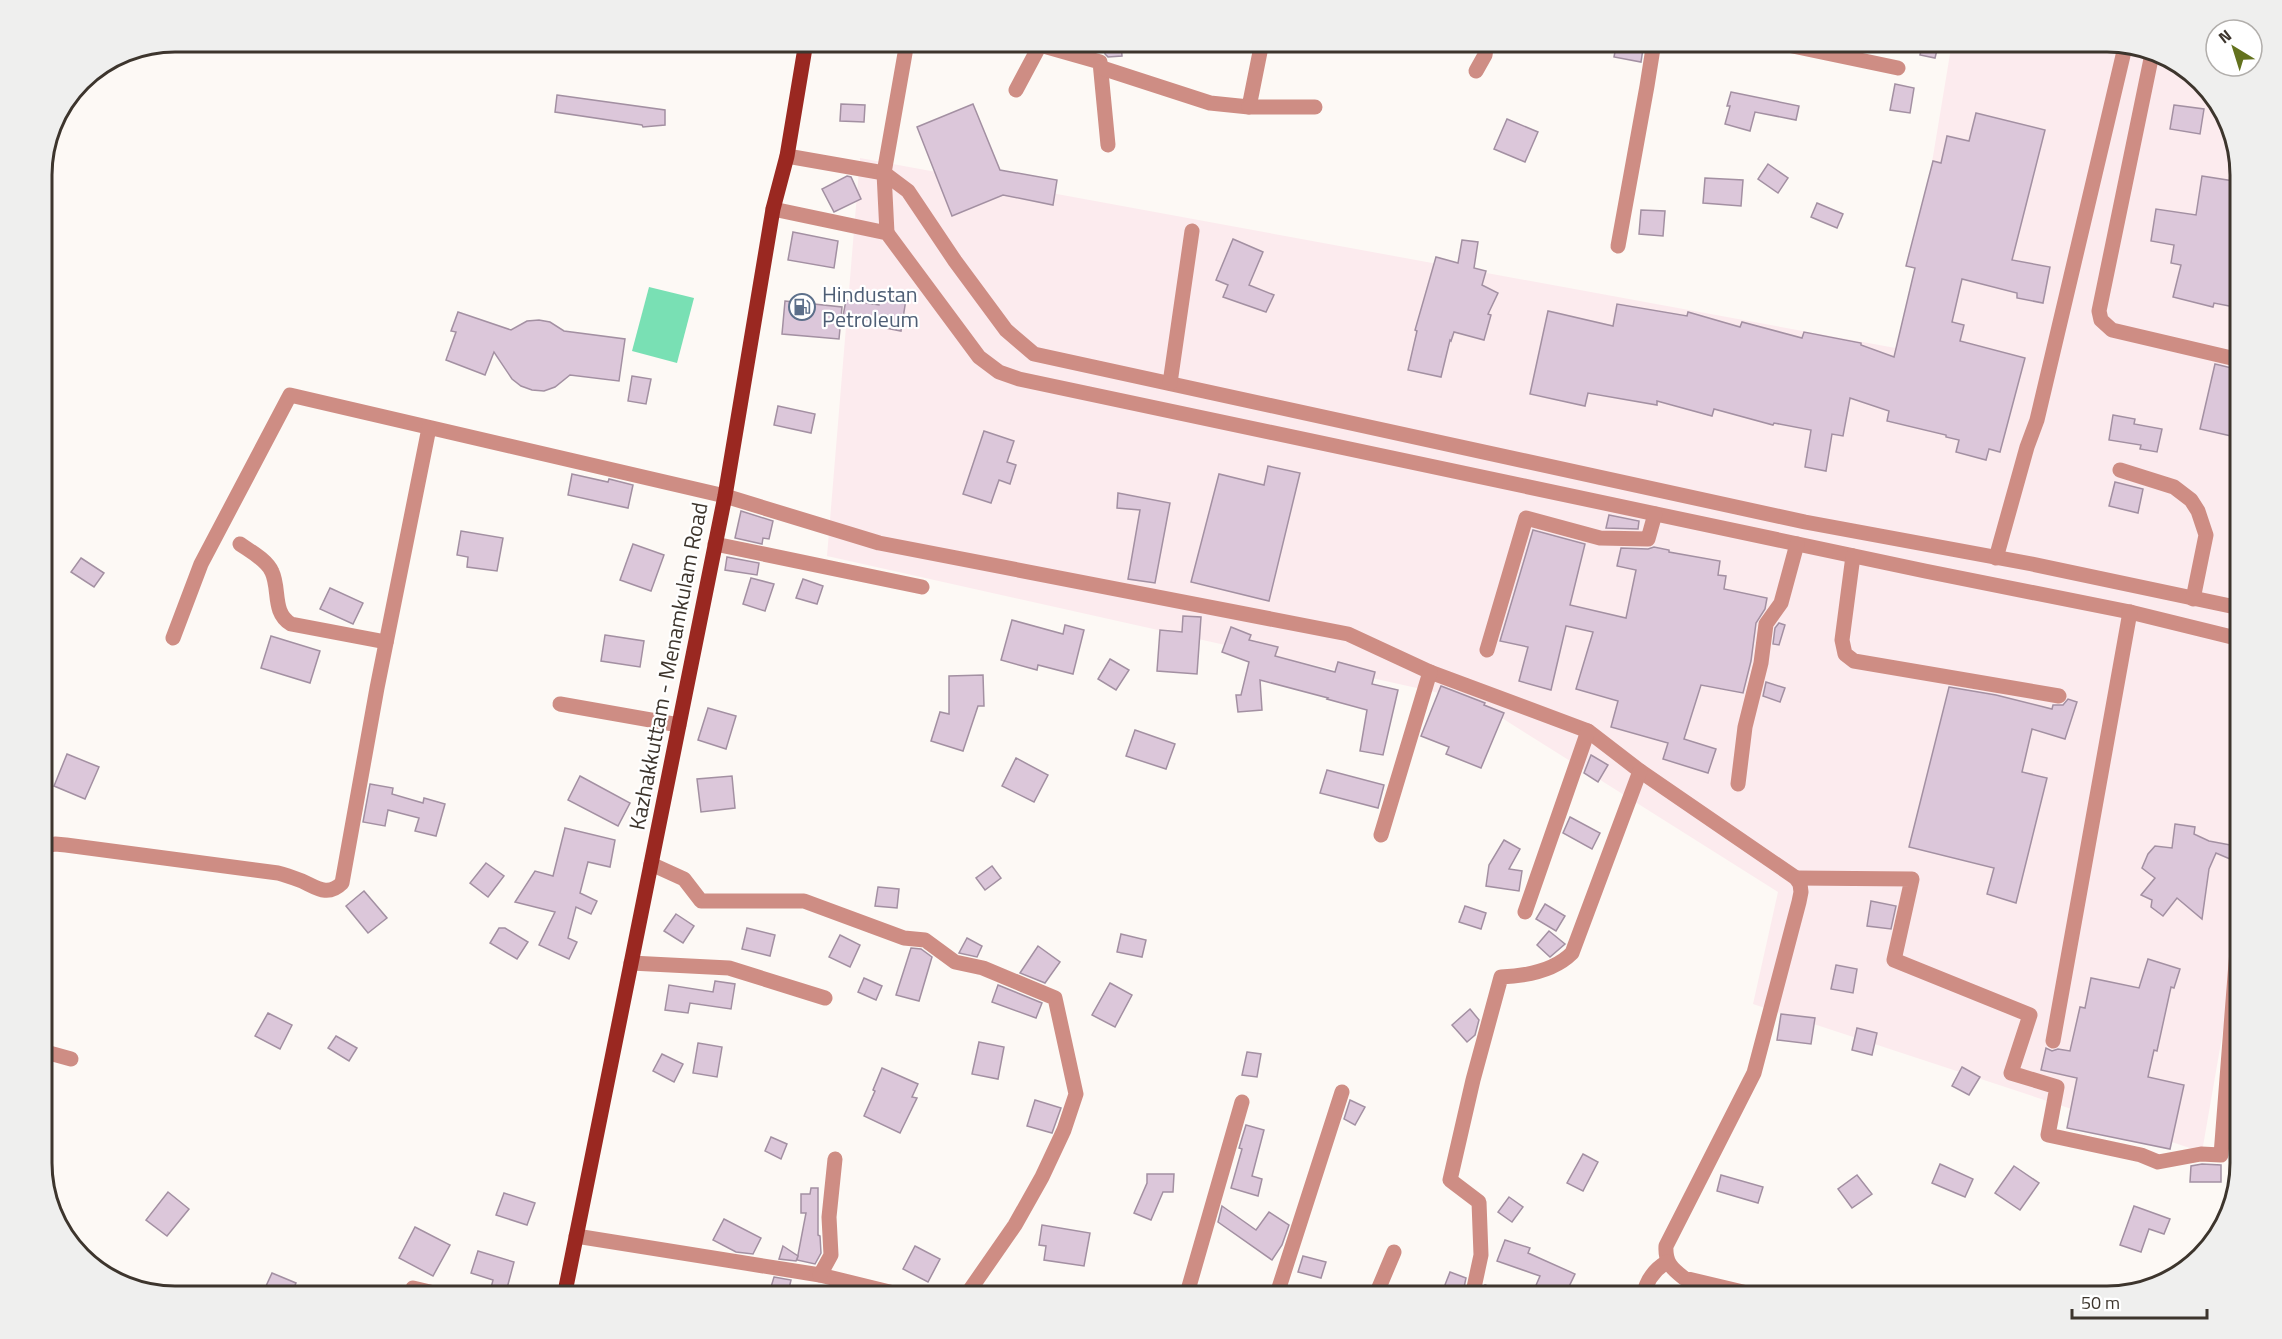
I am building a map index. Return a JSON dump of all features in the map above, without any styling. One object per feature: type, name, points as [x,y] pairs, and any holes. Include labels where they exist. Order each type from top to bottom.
[{"type":"main road","name":"Kazhakkuttam - Menamkulam Road","points":[[566,1286],[725,496],[773,210],[787,156],[804,53]]},
{"type":"street","points":[[1249,107],[1261,52]]},
{"type":"street","points":[[1476,71],[1486,52]]},
{"type":"street","points":[[1618,246],[1652,52]]},
{"type":"street","points":[[1822,52],[1898,68]]},
{"type":"street","points":[[905,53],[884,173],[887,233],[979,357],[999,372],[1019,379],[1226,424],[1874,561],[2130,612],[2229,636]]},
{"type":"street","points":[[1016,90],[1034,53]]},
{"type":"street","points":[[1071,53],[1100,62],[1108,146]]},
{"type":"street","points":[[1996,558],[2027,447],[2037,420],[2124,54]]},
{"type":"street","points":[[2151,61],[2099,311],[2101,320],[2112,330],[2229,357]]},
{"type":"street","points":[[1102,68],[1210,103],[1249,107],[1315,107]]},
{"type":"street","points":[[787,156],[884,173],[908,191],[999,321],[1022,346],[1034,354],[1632,486],[1884,538],[2032,564],[2229,606]]},
{"type":"street","points":[[773,210],[887,233]]},
{"type":"street","points":[[1170,383],[1192,231]]},
{"type":"street","points":[[173,638],[201,564],[290,395],[725,496],[879,543],[1348,634],[1430,672],[1588,731],[1640,771],[1796,878],[1912,879],[1894,960],[2030,1015],[2011,1073],[2057,1088],[2048,1135],[2141,1155],[2158,1162],[2201,1154],[2221,1155],[2230,1041]]},
{"type":"street","points":[[1226,424],[1231,396]]},
{"type":"street","points":[[53,845],[278,873],[320,891],[328,891],[342,883],[386,642],[429,428]]},
{"type":"street","points":[[2120,470],[2174,487],[2191,500],[2198,511],[2206,535],[2193,599]]},
{"type":"street","points":[[1626,508],[1632,486]]},
{"type":"street","points":[[1487,650],[1526,518],[1600,538],[1648,539],[1654,514]]},
{"type":"street","points":[[1874,561],[1884,538]]},
{"type":"street","points":[[240,544],[272,570],[280,614],[285,620],[291,624],[386,642]]},
{"type":"street","points":[[715,544],[922,587]]},
{"type":"street","points":[[1738,784],[1745,727],[1761,663],[1766,624],[1781,603],[1797,544]]},
{"type":"street","points":[[1853,556],[1842,640],[1845,654],[1854,661],[2059,696]]},
{"type":"street","points":[[2022,590],[2032,564]]},
{"type":"street","points":[[2053,1041],[2130,612]]},
{"type":"street","points":[[1381,835],[1430,672]]},
{"type":"street","points":[[560,704],[679,725]]},
{"type":"street","points":[[1526,912],[1588,731]]},
{"type":"street","points":[[1474,1286],[1481,1255],[1479,1202],[1450,1180],[1473,1080],[1501,977],[1517,977],[1554,967],[1572,953],[1640,771]]},
{"type":"street","points":[[651,864],[684,879],[701,901],[804,901],[904,938],[925,940],[955,962],[983,968],[1055,998],[1076,1094],[1064,1130],[1042,1177],[1015,1225],[973,1286]]},
{"type":"street","points":[[1718,1286],[1684,1278],[1673,1270],[1667,1262],[1666,1245],[1754,1073],[1800,902],[1801,892],[1796,878]]},
{"type":"street","points":[[631,963],[729,968],[825,998]]},
{"type":"street","points":[[53,1054],[71,1059]]},
{"type":"street","points":[[1280,1286],[1342,1092]]},
{"type":"street","points":[[1189,1286],[1242,1102]]},
{"type":"street","points":[[820,1275],[831,1255],[829,1216],[835,1159]]},
{"type":"street","points":[[576,1236],[820,1275],[865,1286]]},
{"type":"street","points":[[1380,1286],[1394,1252]]},
{"type":"street","points":[[1647,1286],[1657,1268],[1667,1262]]},
{"type":"shaded area","points":[[1950,52],[2106,52],[2138,57],[2168,69],[2181,78],[2204,101],[2220,129],[2229,168],[2230,992],[2202,1152],[1753,1004],[1778,892],[1475,701],[827,556],[860,158],[1901,349]]},
{"type":"green space","points":[[649,287],[694,298],[677,363],[632,351]]},
{"type":"building","points":[[1615,52],[1642,52],[1641,62],[1614,57]]},
{"type":"building","points":[[1921,52],[1936,52],[1935,58],[1920,55]]},
{"type":"building","points":[[1122,53],[1122,56],[1108,57],[1105,54]]},
{"type":"building","points":[[1895,84],[1914,88],[1910,113],[1890,110]]},
{"type":"building","points":[[1731,92],[1799,106],[1796,120],[1755,112],[1750,131],[1725,124]]},
{"type":"building","points":[[557,95],[665,110],[665,125],[643,127],[642,125],[555,112]]},
{"type":"building","points":[[841,104],[865,105],[864,122],[840,121]]},
{"type":"building","points":[[973,104],[1000,170],[1057,180],[1053,205],[1003,195],[952,216],[917,127]]},
{"type":"building","points":[[2174,105],[2204,109],[2200,134],[2170,129]]},
{"type":"building","points":[[1976,113],[2045,130],[2012,260],[2050,267],[2043,303],[2017,298],[2017,293],[1962,279],[1952,322],[1964,325],[1960,341],[2025,358],[2000,452],[1989,449],[1986,460],[1956,452],[1959,440],[1887,421],[1889,411],[1850,398],[1843,436],[1832,434],[1826,471],[1805,467],[1811,430],[1774,423],[1773,425],[1714,409],[1712,416],[1657,401],[1657,405],[1588,393],[1585,406],[1530,394],[1548,311],[1613,326],[1617,304],[1687,316],[1688,312],[1740,327],[1742,322],[1802,338],[1804,332],[1861,343],[1861,345],[1894,357],[1915,268],[1906,266],[1933,161],[1941,163],[1947,136],[1969,141]]},
{"type":"building","points":[[1507,119],[1538,132],[1525,162],[1494,149]]},
{"type":"building","points":[[1768,164],[1788,178],[1778,193],[1758,179]]},
{"type":"building","points":[[847,176],[851,177],[861,199],[834,212],[822,189]]},
{"type":"building","points":[[2202,176],[2229,180],[2229,306],[2214,303],[2213,307],[2173,297],[2181,265],[2171,263],[2174,245],[2151,241],[2156,209],[2196,215]]},
{"type":"building","points":[[1705,178],[1743,180],[1741,206],[1703,203]]},
{"type":"building","points":[[1817,203],[1843,214],[1837,228],[1811,217]]},
{"type":"building","points":[[1641,210],[1665,211],[1663,236],[1639,234]]},
{"type":"building","points":[[793,232],[838,241],[834,268],[788,260]]},
{"type":"building","points":[[1233,239],[1263,252],[1249,285],[1274,295],[1266,312],[1223,297],[1228,285],[1216,280]]},
{"type":"building","points":[[1462,240],[1478,242],[1474,268],[1486,271],[1482,285],[1498,293],[1488,314],[1491,315],[1484,340],[1454,332],[1441,377],[1408,370],[1417,331],[1415,330],[1436,257],[1458,263]]},
{"type":"building","points":[[881,294],[906,299],[901,331],[875,326],[876,321],[843,316],[846,300],[879,305]]},
{"type":"building","points":[[785,301],[842,307],[839,339],[782,334]]},
{"type":"building","points":[[458,312],[511,330],[527,321],[539,320],[550,322],[564,331],[625,339],[619,381],[570,375],[555,387],[544,391],[532,390],[512,379],[494,352],[485,375],[446,360],[456,332],[451,331]]},
{"type":"building","points":[[2215,364],[2229,367],[2229,436],[2200,429]]},
{"type":"building","points":[[632,376],[651,379],[646,404],[628,401]]},
{"type":"building","points":[[778,406],[815,414],[811,433],[774,425]]},
{"type":"building","points":[[2113,415],[2135,419],[2134,424],[2162,429],[2157,452],[2140,449],[2141,445],[2109,440]]},
{"type":"building","points":[[984,431],[1014,441],[1007,462],[1016,465],[1010,484],[999,480],[991,503],[963,494]]},
{"type":"building","points":[[1268,466],[1300,473],[1269,601],[1191,582],[1219,474],[1264,485]]},
{"type":"building","points":[[572,474],[633,485],[628,508],[568,495]]},
{"type":"building","points":[[2115,482],[2143,489],[2138,513],[2109,506]]},
{"type":"building","points":[[1118,493],[1170,503],[1155,583],[1128,579],[1140,510],[1117,508]]},
{"type":"building","points":[[741,511],[773,521],[769,539],[763,538],[762,544],[735,538]]},
{"type":"building","points":[[1609,515],[1639,521],[1638,529],[1606,528]]},
{"type":"building","points":[[1533,530],[1585,544],[1570,605],[1626,618],[1636,570],[1617,566],[1621,548],[1648,549],[1654,547],[1720,561],[1718,575],[1726,576],[1724,589],[1767,598],[1765,609],[1756,623],[1751,661],[1743,693],[1701,685],[1684,739],[1716,749],[1708,773],[1663,759],[1668,743],[1611,727],[1618,701],[1576,689],[1593,632],[1566,626],[1551,690],[1519,681],[1528,647],[1500,641]]},
{"type":"building","points":[[461,531],[503,538],[497,571],[467,567],[468,557],[457,555]]},
{"type":"building","points":[[633,544],[664,555],[651,591],[620,580]]},
{"type":"building","points":[[727,557],[759,563],[757,575],[725,570]]},
{"type":"building","points":[[81,558],[104,573],[94,587],[71,572]]},
{"type":"building","points":[[751,578],[774,584],[765,611],[743,604]]},
{"type":"building","points":[[803,579],[823,586],[817,604],[796,598]]},
{"type":"building","points":[[330,588],[363,603],[353,624],[320,609]]},
{"type":"building","points":[[1183,616],[1201,617],[1197,674],[1157,671],[1160,630],[1182,632]]},
{"type":"building","points":[[1012,620],[1063,634],[1065,625],[1084,630],[1073,674],[1038,665],[1037,670],[1001,660]]},
{"type":"building","points":[[1779,623],[1785,625],[1779,645],[1773,644],[1775,628]]},
{"type":"building","points":[[1231,627],[1251,635],[1249,640],[1278,647],[1275,656],[1335,672],[1338,662],[1375,672],[1372,684],[1398,690],[1383,755],[1360,751],[1367,710],[1328,698],[1260,680],[1262,710],[1238,712],[1236,695],[1241,695],[1249,662],[1222,652]]},
{"type":"building","points":[[605,635],[644,641],[640,667],[601,661]]},
{"type":"building","points":[[271,636],[320,651],[310,683],[261,668]]},
{"type":"building","points":[[1110,659],[1129,670],[1116,690],[1098,679]]},
{"type":"building","points":[[983,675],[984,706],[978,706],[963,751],[931,741],[940,712],[949,714],[949,676]]},
{"type":"building","points":[[1766,682],[1785,688],[1780,702],[1763,696]]},
{"type":"building","points":[[1441,686],[1504,713],[1481,768],[1446,754],[1449,747],[1421,736]]},
{"type":"building","points":[[1949,687],[1996,695],[2052,709],[2053,705],[2063,705],[2068,699],[2077,702],[2065,739],[2032,729],[2022,772],[2047,778],[2016,903],[1987,894],[1994,868],[1909,847]]},
{"type":"building","points":[[708,708],[736,716],[726,749],[698,740]]},
{"type":"building","points":[[1135,730],[1175,744],[1166,769],[1126,756]]},
{"type":"building","points":[[67,754],[99,767],[85,799],[54,786]]},
{"type":"building","points":[[1591,755],[1608,765],[1598,782],[1584,773]]},
{"type":"building","points":[[1016,758],[1048,775],[1034,802],[1002,786]]},
{"type":"building","points":[[1327,770],[1384,785],[1378,808],[1320,793]]},
{"type":"building","points":[[580,776],[630,803],[618,826],[568,800]]},
{"type":"building","points":[[732,776],[735,808],[701,812],[697,779]]},
{"type":"building","points":[[370,784],[393,788],[392,794],[423,803],[424,798],[445,804],[436,836],[415,831],[419,818],[388,810],[385,826],[363,822]]},
{"type":"building","points":[[1570,817],[1600,833],[1592,849],[1563,833]]},
{"type":"building","points":[[2175,824],[2195,827],[2194,834],[2209,841],[2230,845],[2230,859],[2216,853],[2209,869],[2202,919],[2177,898],[2163,916],[2151,907],[2152,900],[2141,895],[2155,878],[2142,868],[2148,854],[2155,846],[2172,848]]},
{"type":"building","points":[[565,828],[615,840],[610,867],[588,862],[580,893],[597,901],[591,914],[576,907],[568,938],[577,942],[569,959],[539,945],[555,912],[515,902],[535,871],[553,876]]},
{"type":"building","points":[[1504,840],[1520,849],[1509,869],[1522,871],[1519,891],[1486,886],[1489,865]]},
{"type":"building","points":[[486,863],[504,876],[488,897],[470,883]]},
{"type":"building","points":[[992,866],[1001,878],[985,890],[976,878]]},
{"type":"building","points":[[878,887],[899,889],[897,908],[875,906]]},
{"type":"building","points":[[364,891],[387,918],[368,933],[346,906]]},
{"type":"building","points":[[1871,901],[1896,906],[1891,929],[1867,926]]},
{"type":"building","points":[[1545,904],[1565,916],[1556,931],[1536,919]]},
{"type":"building","points":[[1465,906],[1486,913],[1481,929],[1459,922]]},
{"type":"building","points":[[676,914],[694,926],[683,943],[664,931]]},
{"type":"building","points":[[499,928],[505,928],[528,942],[517,959],[490,943]]},
{"type":"building","points":[[747,928],[775,935],[770,956],[742,949]]},
{"type":"building","points":[[1549,931],[1565,944],[1550,957],[1537,945]]},
{"type":"building","points":[[1121,934],[1146,940],[1142,957],[1117,952]]},
{"type":"building","points":[[840,935],[860,945],[850,967],[829,957]]},
{"type":"building","points":[[967,938],[982,946],[977,957],[959,953]]},
{"type":"building","points":[[1038,946],[1060,962],[1045,983],[1020,973]]},
{"type":"building","points":[[911,948],[921,949],[932,957],[919,1001],[896,995]]},
{"type":"building","points":[[2148,959],[2180,969],[2174,988],[2171,987],[2157,1051],[2154,1050],[2148,1077],[2184,1085],[2170,1149],[2067,1128],[2077,1078],[2041,1070],[2046,1048],[2052,1051],[2058,1049],[2070,1051],[2080,1007],[2085,1008],[2091,978],[2139,988]]},
{"type":"building","points":[[1836,965],[1857,969],[1853,993],[1831,989]]},
{"type":"building","points":[[864,978],[882,986],[876,1000],[858,992]]},
{"type":"building","points":[[715,981],[735,984],[731,1009],[690,1003],[688,1013],[665,1010],[669,985],[713,992]]},
{"type":"building","points":[[1110,983],[1132,995],[1115,1027],[1092,1015]]},
{"type":"building","points":[[998,985],[1042,1003],[1036,1018],[992,1002]]},
{"type":"building","points":[[1470,1009],[1479,1020],[1475,1035],[1467,1042],[1452,1025]]},
{"type":"building","points":[[268,1013],[292,1025],[280,1049],[255,1036]]},
{"type":"building","points":[[1781,1014],[1815,1018],[1811,1044],[1777,1040]]},
{"type":"building","points":[[1857,1028],[1877,1033],[1872,1055],[1852,1050]]},
{"type":"building","points":[[336,1036],[357,1048],[349,1061],[328,1048]]},
{"type":"building","points":[[979,1042],[1004,1047],[998,1079],[972,1074]]},
{"type":"building","points":[[698,1043],[722,1047],[717,1077],[693,1073]]},
{"type":"building","points":[[1247,1052],[1261,1054],[1257,1077],[1242,1075]]},
{"type":"building","points":[[662,1054],[683,1064],[674,1082],[653,1071]]},
{"type":"building","points":[[1962,1067],[1980,1077],[1969,1095],[1952,1086]]},
{"type":"building","points":[[882,1068],[918,1084],[912,1097],[917,1098],[900,1133],[864,1116]]},
{"type":"building","points":[[1035,1100],[1061,1108],[1052,1133],[1027,1126]]},
{"type":"building","points":[[1350,1100],[1365,1107],[1355,1125],[1344,1119]]},
{"type":"building","points":[[1246,1125],[1264,1130],[1252,1176],[1262,1179],[1258,1196],[1231,1188]]},
{"type":"building","points":[[771,1137],[787,1144],[781,1159],[765,1151]]},
{"type":"building","points":[[1583,1154],[1598,1162],[1583,1191],[1567,1183]]},
{"type":"building","points":[[1940,1164],[1973,1179],[1965,1197],[1932,1183]]},
{"type":"building","points":[[2221,1165],[2221,1182],[2190,1182],[2191,1166]]},
{"type":"building","points":[[2014,1166],[2039,1183],[2020,1210],[1995,1193]]},
{"type":"building","points":[[1147,1174],[1174,1174],[1173,1192],[1163,1192],[1151,1220],[1134,1213],[1147,1183]]},
{"type":"building","points":[[1721,1175],[1763,1187],[1758,1203],[1717,1191]]},
{"type":"building","points":[[1857,1175],[1872,1194],[1852,1208],[1838,1189]]},
{"type":"building","points":[[811,1188],[818,1188],[818,1235],[820,1236],[821,1253],[815,1264],[797,1260],[806,1213],[801,1213],[801,1194],[810,1194]]},
{"type":"building","points":[[168,1192],[189,1209],[167,1236],[146,1220]]},
{"type":"building","points":[[504,1193],[535,1203],[527,1225],[496,1215]]},
{"type":"building","points":[[1509,1197],[1523,1207],[1512,1222],[1498,1212]]},
{"type":"building","points":[[1222,1206],[1256,1230],[1269,1212],[1289,1225],[1282,1245],[1272,1260],[1218,1222]]},
{"type":"building","points":[[2134,1206],[2170,1219],[2164,1234],[2149,1229],[2141,1252],[2120,1245]]},
{"type":"building","points":[[724,1219],[761,1238],[753,1254],[736,1252],[713,1240]]},
{"type":"building","points":[[1042,1225],[1090,1233],[1084,1266],[1044,1260],[1046,1246],[1039,1245]]},
{"type":"building","points":[[415,1227],[450,1245],[433,1276],[399,1258]]},
{"type":"building","points":[[1505,1240],[1530,1248],[1528,1253],[1575,1274],[1569,1286],[1536,1286],[1540,1276],[1497,1261]]},
{"type":"building","points":[[783,1246],[798,1256],[796,1261],[779,1259]]},
{"type":"building","points":[[915,1246],[940,1259],[928,1282],[903,1269]]},
{"type":"building","points":[[478,1251],[514,1262],[508,1286],[492,1286],[493,1280],[471,1273]]},
{"type":"building","points":[[1303,1256],[1326,1262],[1321,1278],[1298,1272]]},
{"type":"building","points":[[1450,1272],[1466,1278],[1464,1286],[1445,1286]]},
{"type":"building","points":[[272,1273],[296,1283],[295,1286],[266,1286]]},
{"type":"building","points":[[774,1277],[791,1280],[790,1286],[771,1286]]},
{"type":"place","name":"Hindustan Petroleum","points":[[802,307]]}]
